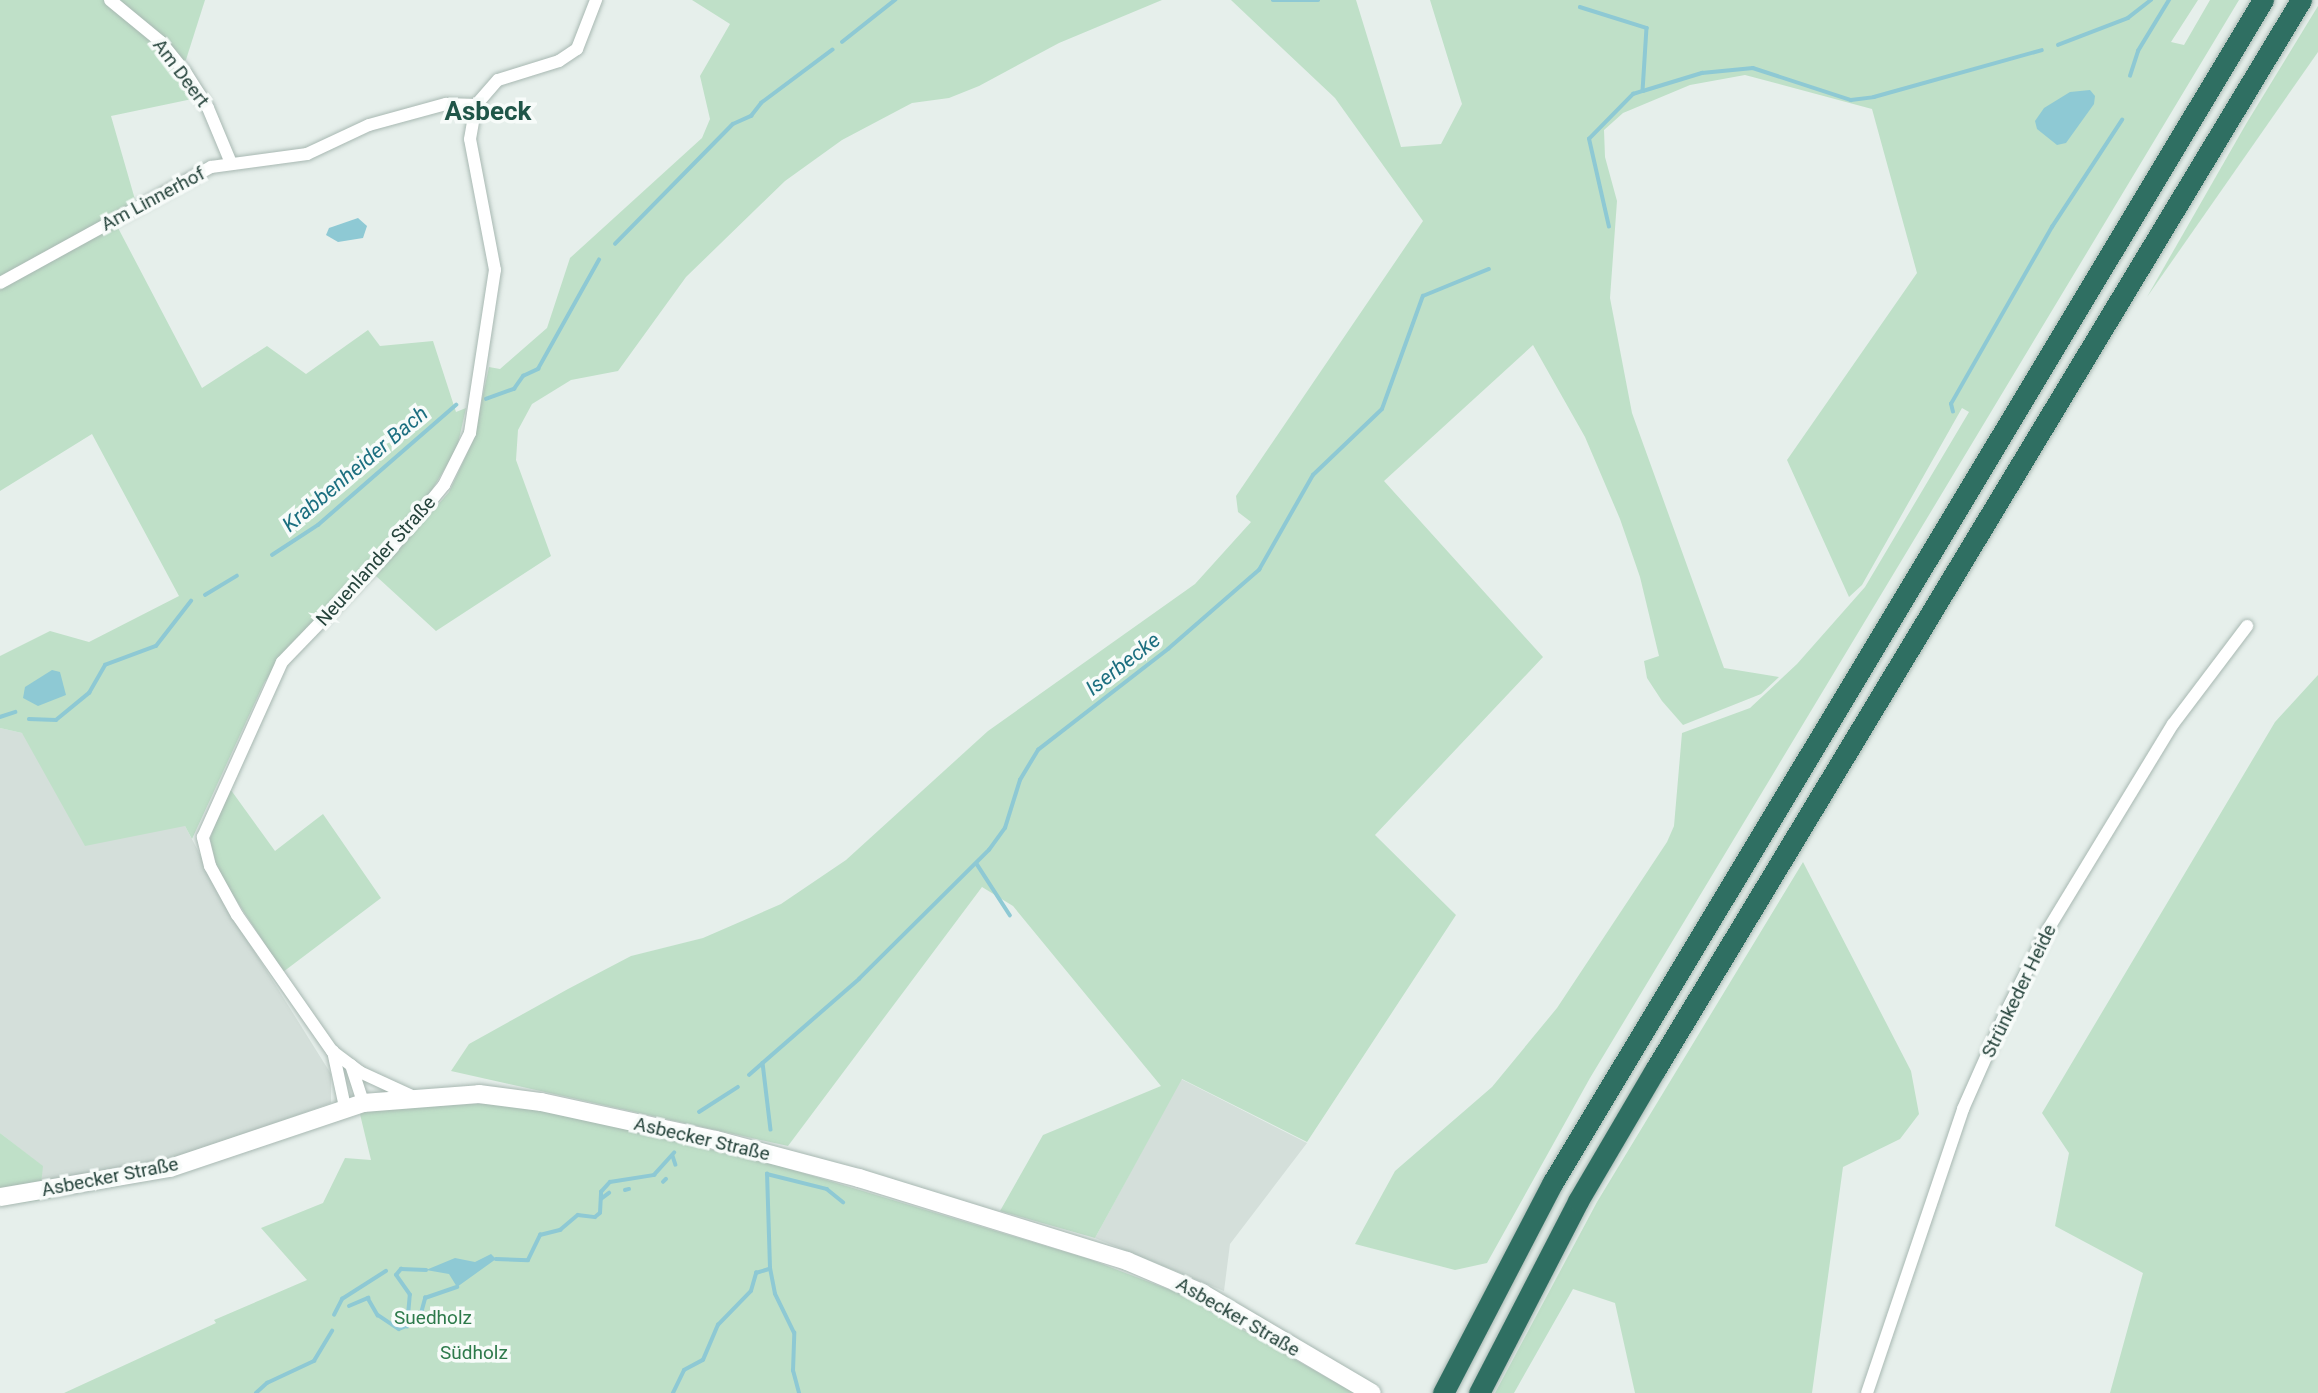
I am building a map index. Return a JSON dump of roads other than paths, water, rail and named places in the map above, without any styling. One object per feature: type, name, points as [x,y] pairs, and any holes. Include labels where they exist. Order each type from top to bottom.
[{"type":"highway","points":[[1443,1393],[1553,1182],[1770,826],[2263,0]]},
{"type":"highway","points":[[1479,1393],[1578,1201],[2301,0]]},
{"type":"main road","name":"Asbecker Straße","points":[[0,1197],[170,1168],[363,1103],[479,1094],[541,1102],[716,1140],[878,1184],[1162,1274],[1372,1393]]},
{"type":"street","name":"Am Deert","points":[[110,0],[161,42],[184,70],[208,108],[231,163]]},
{"type":"street","points":[[476,105],[498,80],[559,61],[577,49],[596,0]]},
{"type":"street","name":"Am Linnerhof","points":[[0,283],[211,167],[307,154],[369,125],[446,104],[476,105]]},
{"type":"street","name":"Neuenlander Straße","points":[[414,1097],[351,1065],[332,1051],[237,915],[210,866],[203,837],[282,662],[392,548],[444,485],[470,433],[495,270],[470,139],[476,105]]},
{"type":"street","name":"Strünkeder Heide","points":[[1867,1393],[1963,1109],[2011,1002],[2047,930],[2173,724],[2246,626]]},
{"type":"street","name":"Neuenlander Straße","points":[[332,1051],[345,1107]]},
{"type":"street","points":[[351,1065],[363,1103]]},
{"type":"water","points":[[2090,90],[2095,96],[2094,104],[2066,143],[2057,145],[2037,129],[2035,121],[2044,108],[2070,92]]},
{"type":"water","points":[[358,218],[367,226],[363,238],[338,242],[326,235],[329,228]]},
{"type":"water","points":[[52,670],[60,672],[66,695],[38,706],[23,698],[25,687]]},
{"type":"water","points":[[491,1254],[496,1259],[457,1287],[449,1274],[426,1270],[455,1258],[475,1262]]},
{"type":"waterway","name":"Krabbenheider Bach","points":[[842,42],[895,0]]},
{"type":"waterway","name":"Krabbenheider Bach","points":[[1273,0],[1318,0]]},
{"type":"waterway","name":"Krabbenheider Bach","points":[[2058,45],[2128,18],[2151,0]]},
{"type":"waterway","points":[[2130,76],[2138,51],[2169,0]]},
{"type":"waterway","name":"Krabbenheider Bach","points":[[1580,7],[1647,28],[1643,91],[1702,73],[1753,68],[1851,100],[1874,97],[2042,50]]},
{"type":"waterway","name":"Krabbenheider Bach","points":[[615,244],[733,124],[751,116],[761,103],[832,50]]},
{"type":"waterway","name":"Iserbecke","points":[[1609,227],[1589,139],[1633,94],[1643,91]]},
{"type":"waterway","points":[[1953,412],[1951,404],[2052,227],[2122,120]]},
{"type":"waterway","name":"Krabbenheider Bach","points":[[486,399],[514,389],[523,376],[538,369],[599,260]]},
{"type":"waterway","name":"Iserbecke","points":[[749,1075],[859,979],[989,850],[1005,828],[1020,780],[1038,750],[1168,649],[1259,570],[1313,475],[1382,409],[1423,296],[1489,269]]},
{"type":"waterway","name":"Krabbenheider Bach","points":[[272,555],[318,525],[456,405]]},
{"type":"waterway","name":"Krabbenheider Bach","points":[[205,595],[237,576]]},
{"type":"waterway","name":"Krabbenheider Bach","points":[[29,719],[56,720],[89,693],[105,665],[156,646],[191,601]]},
{"type":"waterway","name":"Krabbenheider Bach","points":[[0,717],[15,712]]},
{"type":"waterway","points":[[977,864],[1010,915]]},
{"type":"waterway","points":[[763,1063],[771,1130]]},
{"type":"waterway","name":"Iserbecke","points":[[699,1112],[738,1087]]},
{"type":"waterway","name":"Iserbecke","points":[[496,1259],[528,1260],[540,1235],[560,1230],[578,1215],[595,1217],[600,1213],[601,1192],[610,1182],[654,1175],[674,1153]]},
{"type":"waterway","points":[[673,1156],[676,1165]]},
{"type":"waterway","points":[[799,1393],[793,1371],[794,1333],[775,1294],[770,1268],[767,1174],[827,1189],[843,1202]]},
{"type":"waterway","points":[[663,1182],[666,1179]]},
{"type":"waterway","points":[[625,1190],[629,1189]]},
{"type":"waterway","points":[[601,1199],[609,1193]]},
{"type":"waterway","points":[[407,1327],[410,1295],[396,1275],[401,1269],[426,1270]]},
{"type":"waterway","points":[[673,1393],[684,1370],[703,1360],[718,1325],[751,1291],[756,1273],[769,1269]]},
{"type":"waterway","name":"Iserbecke","points":[[334,1315],[342,1299],[386,1271]]},
{"type":"waterway","points":[[349,1306],[368,1298],[378,1315],[399,1329],[419,1321],[425,1298],[457,1287]]},
{"type":"waterway","name":"Iserbecke","points":[[256,1393],[267,1383],[314,1361],[332,1331]]},
{"type":"district","name":"Asbeck","points":[[488,112]]},
{"type":"park label","name":"Suedholz","points":[[433,1318]]},
{"type":"park label","name":"Südholz","points":[[474,1353]]}]
